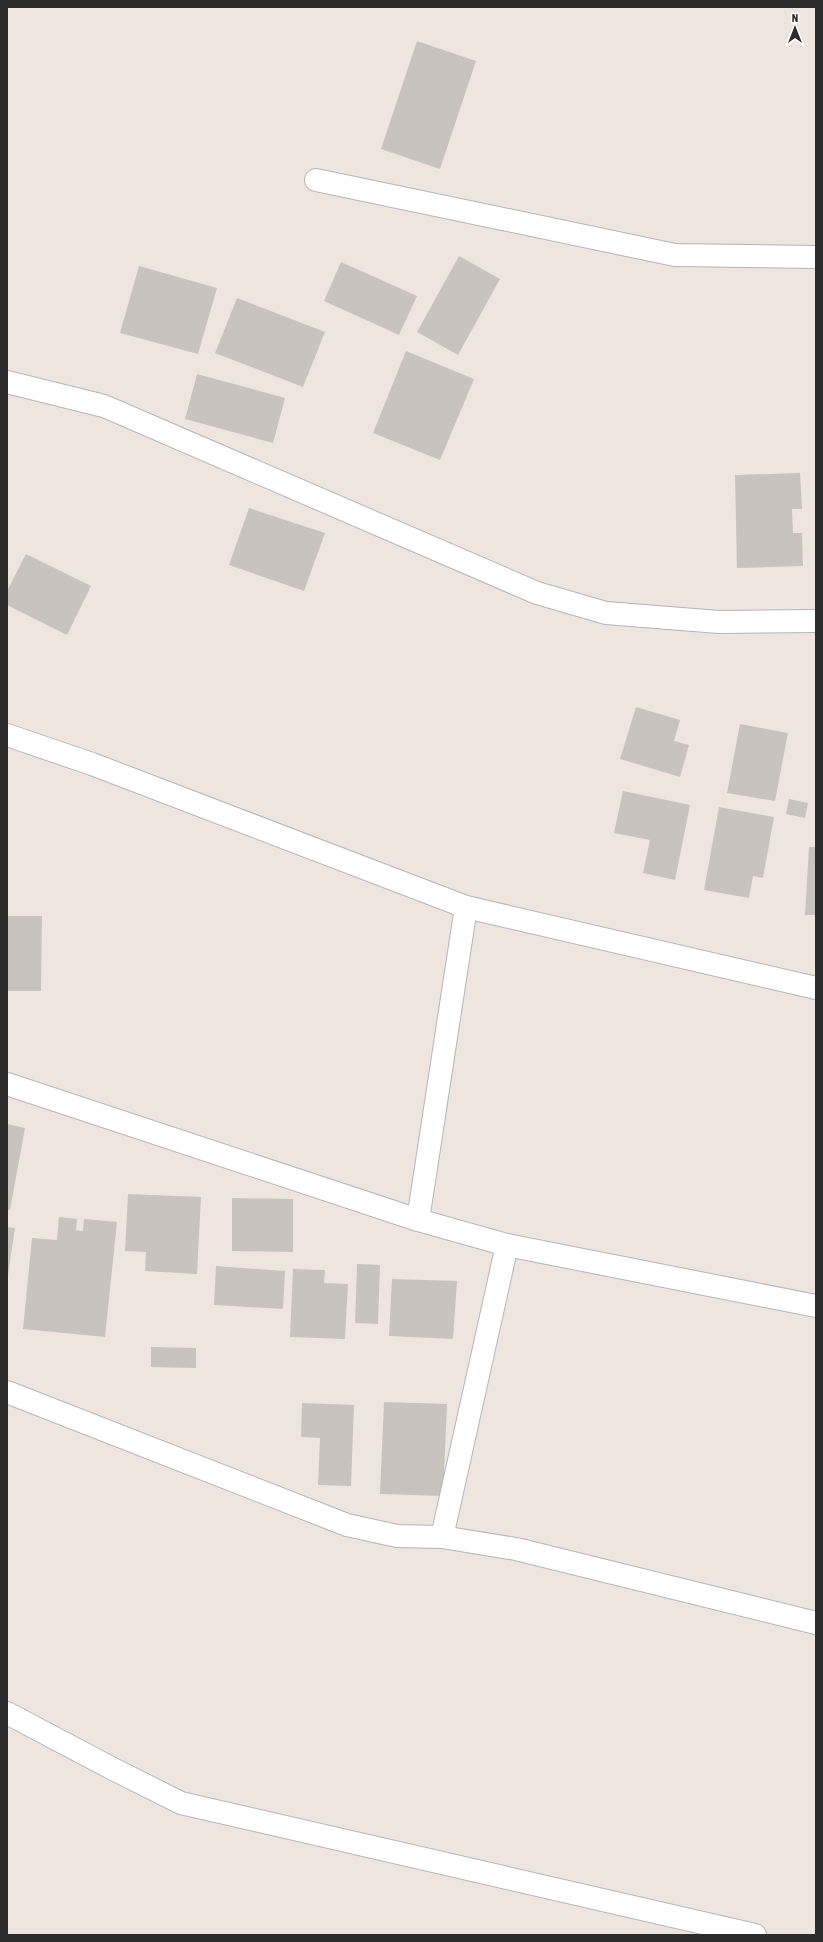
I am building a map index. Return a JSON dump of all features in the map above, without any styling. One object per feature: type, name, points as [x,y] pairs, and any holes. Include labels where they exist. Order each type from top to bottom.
[{"type":"street","points":[[316,180],[675,255],[816,258]]},
{"type":"street","points":[[7,382],[104,406],[537,593],[606,613],[719,622],[816,621]]},
{"type":"street","points":[[7,735],[92,764],[466,907],[816,988]]},
{"type":"street","points":[[418,1220],[466,907]]},
{"type":"street","points":[[7,1084],[418,1220],[507,1245],[816,1306]]},
{"type":"street","points":[[442,1537],[507,1245]]},
{"type":"street","points":[[7,1392],[347,1525],[397,1536],[442,1537],[516,1549],[816,1623]]},
{"type":"street","points":[[7,1713],[181,1803],[755,1935]]},
{"type":"building","points":[[417,41],[476,61],[440,169],[381,149]]},
{"type":"building","points":[[459,256],[500,279],[458,355],[417,332]]},
{"type":"building","points":[[341,262],[417,296],[399,335],[324,301]]},
{"type":"building","points":[[139,266],[217,288],[198,354],[120,333]]},
{"type":"building","points":[[237,298],[325,332],[303,387],[215,353]]},
{"type":"building","points":[[406,351],[474,379],[440,460],[373,433]]},
{"type":"building","points":[[197,374],[285,398],[273,443],[185,419]]},
{"type":"building","points":[[800,473],[802,509],[792,509],[793,533],[802,533],[803,566],[737,568],[735,475]]},
{"type":"building","points":[[249,508],[325,533],[304,591],[229,565]]},
{"type":"building","points":[[26,554],[91,586],[67,635],[7,605],[7,591]]},
{"type":"building","points":[[636,707],[680,720],[674,741],[689,745],[680,777],[620,759]]},
{"type":"building","points":[[740,724],[788,733],[775,801],[727,793]]},
{"type":"building","points":[[623,791],[690,805],[675,880],[643,873],[650,840],[614,833]]},
{"type":"building","points":[[789,799],[808,803],[805,818],[786,814]]},
{"type":"building","points":[[719,807],[774,817],[763,878],[753,876],[749,898],[704,890]]},
{"type":"building","points":[[809,847],[816,847],[816,915],[805,915]]},
{"type":"building","points":[[7,916],[42,916],[41,991],[7,991]]},
{"type":"building","points":[[7,1124],[25,1128],[10,1210],[7,1210]]},
{"type":"building","points":[[128,1194],[201,1197],[197,1274],[145,1271],[146,1252],[125,1251]]},
{"type":"building","points":[[232,1198],[293,1199],[293,1252],[232,1251]]},
{"type":"building","points":[[59,1217],[77,1219],[76,1230],[83,1231],[84,1219],[117,1222],[105,1337],[23,1329],[32,1238],[57,1240]]},
{"type":"building","points":[[7,1227],[15,1228],[8,1275],[7,1275]]},
{"type":"building","points":[[357,1264],[380,1265],[378,1324],[355,1323]]},
{"type":"building","points":[[216,1266],[285,1271],[283,1309],[214,1305]]},
{"type":"building","points":[[293,1269],[325,1270],[324,1283],[348,1284],[345,1339],[290,1337]]},
{"type":"building","points":[[392,1279],[457,1281],[453,1339],[389,1336]]},
{"type":"building","points":[[151,1347],[196,1348],[196,1368],[151,1367]]},
{"type":"building","points":[[384,1402],[447,1404],[443,1496],[380,1494]]},
{"type":"building","points":[[302,1403],[354,1405],[351,1486],[318,1485],[320,1438],[301,1437]]}]
